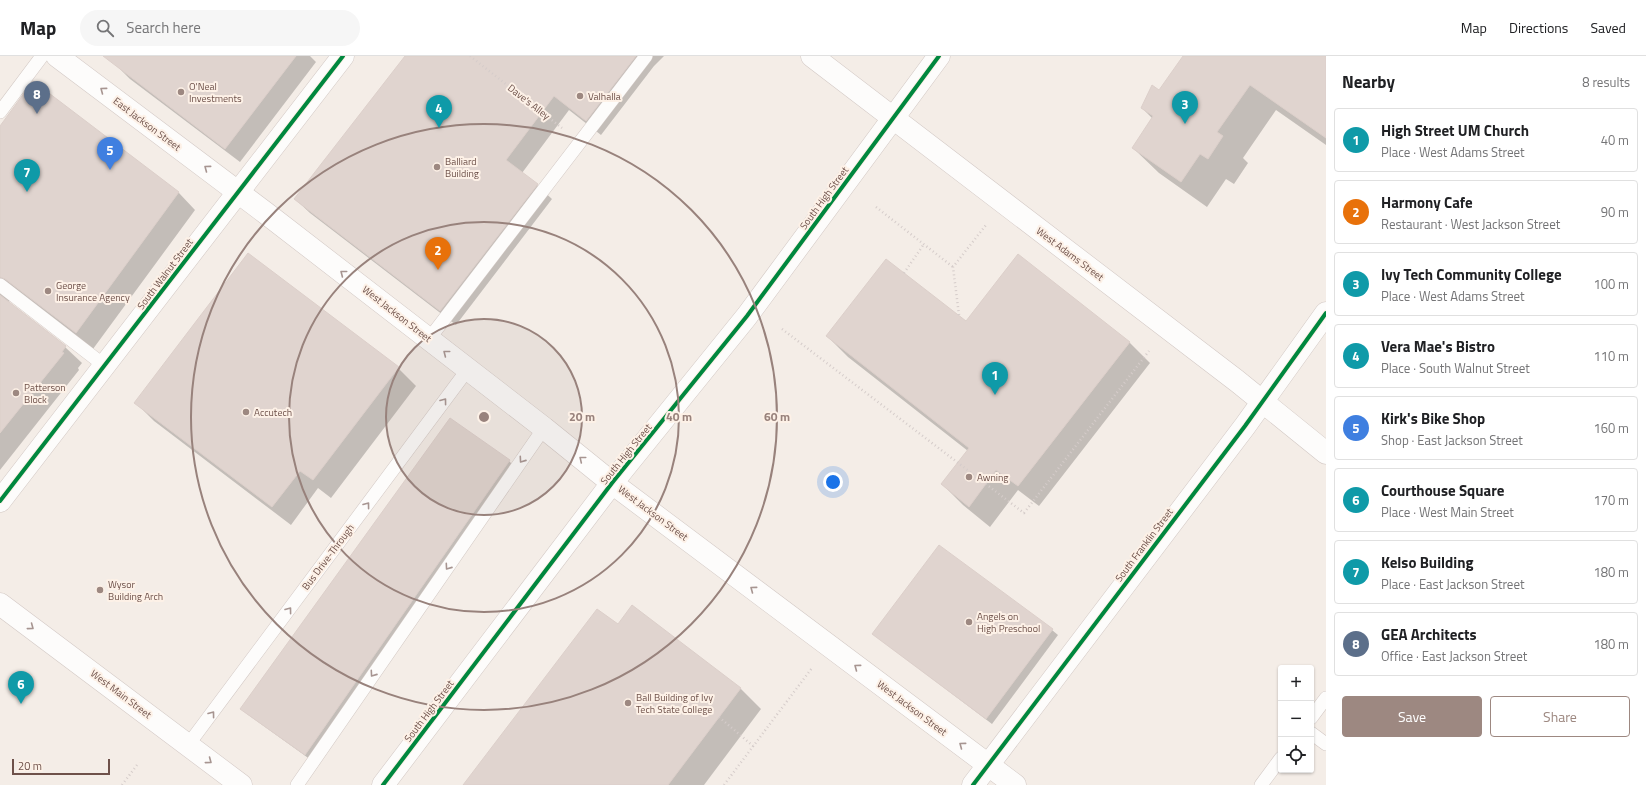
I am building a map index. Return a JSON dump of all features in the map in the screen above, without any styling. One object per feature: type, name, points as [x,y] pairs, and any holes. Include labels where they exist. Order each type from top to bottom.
[{"type":"main road","name":"East Jackson Street","points":[[57,56],[238,192]]},
{"type":"main road","name":"South Walnut Street","points":[[0,501],[343,56]]},
{"type":"main road","name":"West Adams Street","points":[[812,56],[1263,401],[1326,453]]},
{"type":"main road","name":"South High Street","points":[[383,785],[612,483],[747,316],[939,56]]},
{"type":"main road","name":"West Jackson Street","points":[[238,192],[544,428],[612,483],[1015,785]]},
{"type":"main road","name":"South Franklin Street","points":[[973,785],[1263,401],[1326,313]]},
{"type":"main road","name":"West Main Street","points":[[0,604],[241,785]]},
{"type":"lane","points":[[0,112],[42,56]]},
{"type":"lane","points":[[429,339],[646,56]]},
{"type":"lane","points":[[0,286],[105,366]]},
{"type":"lane","name":"Bus Drive-Through","points":[[188,745],[468,369]]},
{"type":"lane","points":[[297,785],[544,428]]},
{"type":"lane","points":[[1314,714],[1326,698]]},
{"type":"lane","points":[[1314,735],[1326,744]]},
{"type":"lane","points":[[1261,785],[1278,762]]},
{"type":"path","points":[[876,207],[953,267],[959,315]]},
{"type":"path","points":[[953,267],[986,225]]},
{"type":"path","points":[[904,272],[924,244]]},
{"type":"path","points":[[782,329],[1024,513],[1148,351]]},
{"type":"path","points":[[724,785],[812,668]]},
{"type":"path","points":[[719,717],[753,746]]},
{"type":"path","points":[[122,785],[137,765]]},
{"type":"building","points":[[103,56],[296,56],[225,149]]},
{"type":"building","points":[[405,56],[636,56],[586,121],[554,96],[506,160],[538,184],[440,311],[294,199]]},
{"type":"building","points":[[1183,56],[1326,56],[1326,138],[1250,85],[1217,132],[1223,136],[1208,159],[1200,154],[1181,182],[1132,148],[1153,116],[1141,108],[1152,85],[1159,90]]},
{"type":"building","points":[[33,81],[179,192],[76,333],[5,279],[0,277],[0,126]]},
{"type":"building","name":"Accutech","points":[[248,253],[399,367],[313,480],[300,471],[272,507],[134,403]]},
{"type":"building","points":[[1018,254],[1130,342],[1018,486],[996,470],[969,507],[941,484],[969,448],[826,336],[886,259],[966,321]]},
{"type":"building","name":"Patterson Block","points":[[0,295],[66,346],[62,352],[64,353],[0,433]]},
{"type":"building","points":[[450,418],[510,460],[305,755],[240,709]]},
{"type":"building","name":"Angels on High Preschool","points":[[939,545],[1053,629],[986,719],[872,634]]},
{"type":"building","name":"Ball Building of Ivy Tech State College","points":[[632,605],[741,688],[668,785],[463,785],[597,609],[618,624]]},
{"type":"cycle path","points":[[0,501],[343,56]]},
{"type":"cycle path","points":[[383,785],[612,483],[747,316],[939,56]]},
{"type":"cycle path","points":[[973,785],[1245,426],[1326,313]]},
{"type":"place","name":"O'Neal Investments","points":[[181,92]]},
{"type":"place","name":"Valhalla","points":[[580,96]]},
{"type":"place","name":"GEA Architects","points":[[37,114]]},
{"type":"place","name":"Ivy Tech Community College","points":[[1185,124]]},
{"type":"place","name":"Vera Mae's Bistro","points":[[439,128]]},
{"type":"place","name":"Balliard Building","points":[[437,167]]},
{"type":"place","name":"Kirk's Bike Shop","points":[[110,170]]},
{"type":"place","name":"Kelso Building","points":[[27,192]]},
{"type":"place","name":"Harmony Cafe","points":[[438,270]]},
{"type":"place","name":"George Insurance Agency","points":[[48,291]]},
{"type":"place","name":"Patterson Block","points":[[16,393]]},
{"type":"place","name":"High Street UM Church","points":[[995,395]]},
{"type":"place","name":"Accutech","points":[[246,412]]},
{"type":"place","name":"Awning","points":[[969,477]]},
{"type":"place","name":"Wysor Building Arch","points":[[100,590]]},
{"type":"place","name":"Angels on High Preschool","points":[[969,622]]},
{"type":"place","name":"Ball Building of Ivy Tech State College","points":[[628,703]]},
{"type":"place","name":"Courthouse Square","points":[[21,704]]}]
